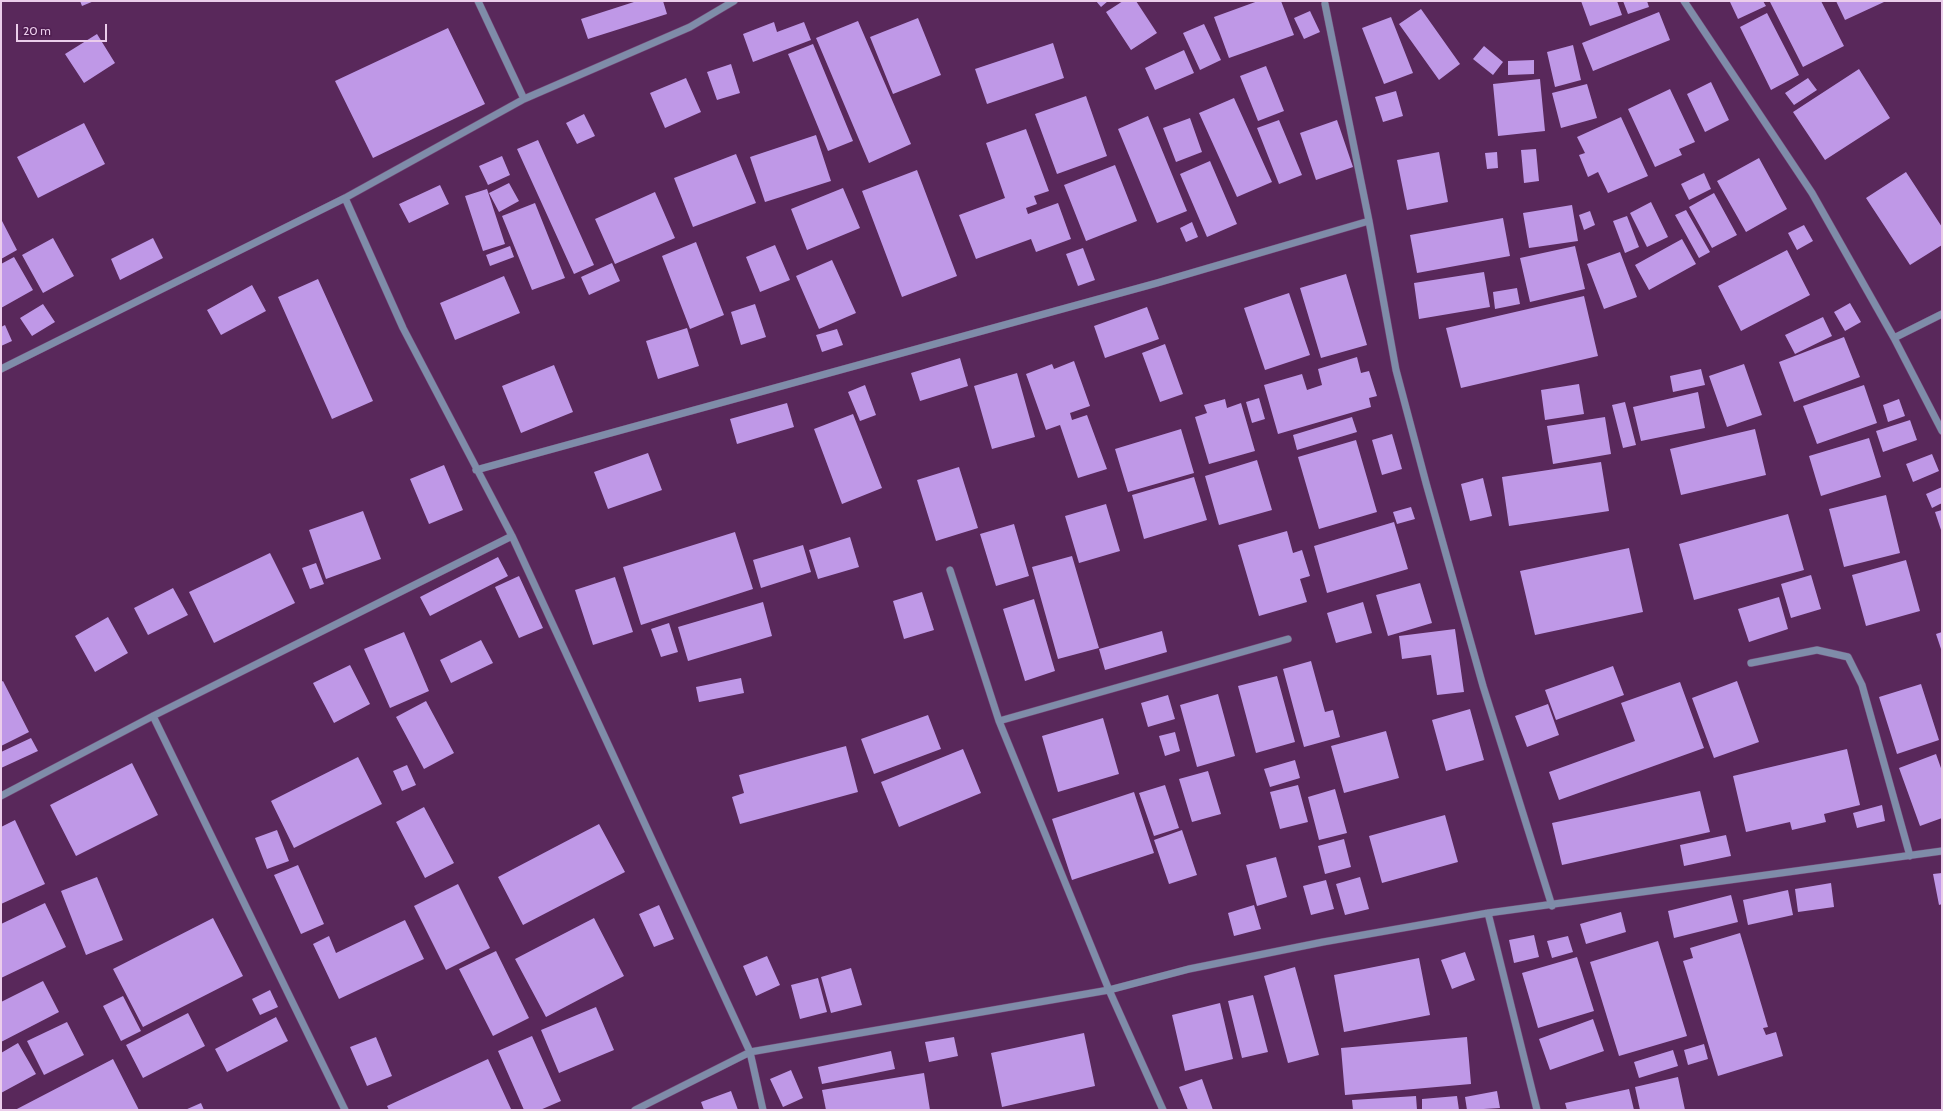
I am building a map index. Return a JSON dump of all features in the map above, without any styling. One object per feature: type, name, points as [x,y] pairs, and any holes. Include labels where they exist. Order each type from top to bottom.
[{"type":"street","points":[[478,1],[524,99]]},
{"type":"street","points":[[1,369],[345,198],[524,99],[690,27],[734,1]]},
{"type":"street","points":[[1684,1],[1812,193],[1894,338],[1942,431]]},
{"type":"street","points":[[1325,4],[1369,221],[1396,370],[1483,686],[1552,906]]},
{"type":"street","points":[[345,198],[403,328],[476,470],[512,536],[750,1052],[763,1110]]},
{"type":"street","points":[[476,470],[1156,283],[1369,221]]},
{"type":"street","points":[[1894,338],[1942,314]]},
{"type":"street","points":[[1,796],[154,716],[512,536]]},
{"type":"street","points":[[950,570],[999,721],[1109,990],[1163,1110]]},
{"type":"street","points":[[999,721],[1288,639]]},
{"type":"street","points":[[1751,663],[1817,650],[1848,657],[1862,685],[1910,856]]},
{"type":"street","points":[[154,716],[345,1110]]},
{"type":"street","points":[[636,1110],[750,1052],[1109,990],[1189,969],[1323,942],[1488,913],[1552,906],[1942,851]]},
{"type":"street","points":[[1488,913],[1537,1110]]},
{"type":"building","points":[[80,1],[94,1],[82,6]]},
{"type":"building","points":[[637,1],[663,1],[667,14],[588,39],[581,19]]},
{"type":"building","points":[[1096,1],[1108,1],[1101,7]]},
{"type":"building","points":[[1123,1],[1136,1],[1157,33],[1131,50],[1106,12]]},
{"type":"building","points":[[1258,1],[1281,1],[1294,35],[1229,58],[1214,17]]},
{"type":"building","points":[[1581,1],[1617,1],[1622,15],[1590,26]]},
{"type":"building","points":[[1623,1],[1647,1],[1649,7],[1628,14]]},
{"type":"building","points":[[1763,1],[1766,6],[1738,19],[1730,2]]},
{"type":"building","points":[[1821,1],[1844,46],[1803,67],[1770,2]]},
{"type":"building","points":[[1836,1],[1883,1],[1884,2],[1845,20]]},
{"type":"building","points":[[1421,9],[1460,64],[1439,80],[1399,24]]},
{"type":"building","points":[[1310,11],[1320,32],[1304,39],[1294,18]]},
{"type":"building","points":[[1659,12],[1670,40],[1593,71],[1582,43]]},
{"type":"building","points":[[1767,13],[1799,75],[1771,90],[1740,27]]},
{"type":"building","points":[[1391,17],[1413,73],[1384,84],[1362,28]]},
{"type":"building","points":[[918,18],[941,75],[893,94],[870,37]]},
{"type":"building","points":[[858,21],[911,144],[869,163],[816,38]]},
{"type":"building","points":[[774,22],[777,32],[804,22],[811,40],[753,62],[743,34]]},
{"type":"building","points":[[1204,24],[1221,60],[1200,70],[1183,33]]},
{"type":"building","points":[[448,28],[485,104],[373,158],[335,81]]},
{"type":"building","points":[[97,34],[115,63],[84,83],[65,54]]},
{"type":"building","points":[[1053,43],[1064,78],[987,104],[975,69]]},
{"type":"building","points":[[813,44],[853,141],[828,151],[788,54]]},
{"type":"building","points":[[1573,45],[1581,80],[1555,87],[1547,52]]},
{"type":"building","points":[[1484,46],[1503,62],[1493,75],[1473,59]]},
{"type":"building","points":[[1184,50],[1194,73],[1155,90],[1145,68]]},
{"type":"building","points":[[1534,60],[1534,74],[1508,75],[1508,61]]},
{"type":"building","points":[[731,64],[740,93],[717,100],[707,72]]},
{"type":"building","points":[[1266,66],[1284,111],[1258,121],[1240,76]]},
{"type":"building","points":[[1859,69],[1890,118],[1825,160],[1793,112]]},
{"type":"building","points":[[686,78],[701,112],[665,128],[650,93]]},
{"type":"building","points":[[1808,78],[1817,90],[1794,105],[1785,93]]},
{"type":"building","points":[[1540,79],[1545,131],[1498,136],[1493,84]]},
{"type":"building","points":[[1711,82],[1729,120],[1705,132],[1687,94]]},
{"type":"building","points":[[1587,84],[1597,118],[1561,128],[1552,93]]},
{"type":"building","points":[[1670,89],[1695,142],[1679,149],[1682,155],[1655,167],[1628,109]]},
{"type":"building","points":[[1396,91],[1403,116],[1383,122],[1375,97]]},
{"type":"building","points":[[1086,96],[1107,156],[1057,174],[1035,114]]},
{"type":"building","points":[[1234,98],[1272,182],[1237,197],[1199,113]]},
{"type":"building","points":[[584,114],[595,136],[577,144],[566,123]]},
{"type":"building","points":[[1148,116],[1187,211],[1157,223],[1118,129]]},
{"type":"building","points":[[1621,117],[1648,176],[1608,193],[1598,172],[1588,177],[1579,155],[1585,153],[1577,137]]},
{"type":"building","points":[[1190,118],[1202,152],[1176,162],[1163,128]]},
{"type":"building","points":[[1279,120],[1302,175],[1279,184],[1257,128]]},
{"type":"building","points":[[1337,120],[1353,167],[1316,180],[1300,133]]},
{"type":"building","points":[[84,123],[105,164],[38,198],[17,157]]},
{"type":"building","points":[[1026,129],[1049,191],[1034,196],[1037,204],[1026,208],[1028,214],[1058,203],[1071,239],[1036,252],[1031,239],[976,259],[959,215],[1005,198],[986,143]]},
{"type":"building","points":[[816,135],[831,181],[765,202],[750,157]]},
{"type":"building","points":[[538,140],[594,265],[574,274],[517,149]]},
{"type":"building","points":[[1536,149],[1539,181],[1524,183],[1521,150]]},
{"type":"building","points":[[1439,152],[1448,202],[1407,210],[1397,160]]},
{"type":"building","points":[[1497,152],[1498,168],[1487,169],[1485,153]]},
{"type":"building","points":[[736,154],[756,203],[693,227],[674,178]]},
{"type":"building","points":[[502,156],[510,175],[488,185],[479,166]]},
{"type":"building","points":[[1759,158],[1787,209],[1746,232],[1717,181]]},
{"type":"building","points":[[1210,161],[1237,224],[1207,237],[1180,174]]},
{"type":"building","points":[[1115,165],[1137,221],[1086,241],[1064,185]]},
{"type":"building","points":[[917,170],[957,276],[902,297],[862,191]]},
{"type":"building","points":[[1906,172],[1942,227],[1942,245],[1910,265],[1866,198]]},
{"type":"building","points":[[1704,173],[1711,189],[1689,200],[1681,184]]},
{"type":"building","points":[[509,183],[519,201],[499,212],[489,193]]},
{"type":"building","points":[[440,185],[449,204],[409,223],[399,204]]},
{"type":"building","points":[[843,188],[860,228],[807,250],[791,209]]},
{"type":"building","points":[[487,189],[505,244],[483,251],[465,196]]},
{"type":"building","points":[[655,192],[675,238],[615,264],[595,219]]},
{"type":"building","points":[[1714,193],[1737,235],[1712,248],[1689,207]]},
{"type":"building","points":[[1651,202],[1668,237],[1647,247],[1630,213]]},
{"type":"building","points":[[535,203],[565,278],[532,290],[502,216]]},
{"type":"building","points":[[1572,205],[1578,241],[1529,248],[1523,213]]},
{"type":"building","points":[[1686,210],[1710,252],[1699,258],[1675,215]]},
{"type":"building","points":[[1590,211],[1595,225],[1584,230],[1579,215]]},
{"type":"building","points":[[1627,216],[1639,247],[1625,253],[1613,221]]},
{"type":"building","points":[[1503,218],[1510,256],[1417,273],[1410,235]]},
{"type":"building","points":[[1,219],[17,250],[1,259]]},
{"type":"building","points":[[1192,222],[1198,237],[1186,242],[1180,228]]},
{"type":"building","points":[[1804,225],[1813,241],[1797,250],[1788,233]]},
{"type":"building","points":[[53,238],[74,276],[43,293],[22,255]]},
{"type":"building","points":[[153,238],[163,258],[120,280],[111,259]]},
{"type":"building","points":[[1682,239],[1696,264],[1649,290],[1635,265]]},
{"type":"building","points":[[696,242],[724,315],[690,329],[662,256]]},
{"type":"building","points":[[775,245],[790,280],[760,292],[746,257]]},
{"type":"building","points":[[510,246],[514,257],[490,266],[486,255]]},
{"type":"building","points":[[1575,246],[1585,289],[1530,302],[1520,258]]},
{"type":"building","points":[[1083,248],[1095,280],[1078,286],[1066,254]]},
{"type":"building","points":[[1787,250],[1810,295],[1741,331],[1718,286]]},
{"type":"building","points":[[1620,252],[1637,297],[1604,309],[1587,264]]},
{"type":"building","points":[[14,257],[33,290],[1,308],[1,264]]},
{"type":"building","points":[[832,260],[856,313],[819,329],[796,276]]},
{"type":"building","points":[[612,263],[620,281],[589,295],[581,277]]},
{"type":"building","points":[[1484,272],[1490,307],[1419,319],[1414,283]]},
{"type":"building","points":[[1346,274],[1367,345],[1321,358],[1300,288]]},
{"type":"building","points":[[504,276],[520,313],[455,340],[440,303]]},
{"type":"building","points":[[318,279],[373,401],[332,419],[278,297]]},
{"type":"building","points":[[252,285],[266,311],[221,335],[207,310]]},
{"type":"building","points":[[1517,288],[1520,304],[1495,309],[1493,292]]},
{"type":"building","points":[[1289,293],[1310,355],[1265,370],[1244,308]]},
{"type":"building","points":[[1584,296],[1598,356],[1461,388],[1446,328]]},
{"type":"building","points":[[1850,303],[1861,322],[1845,331],[1834,312]]},
{"type":"building","points":[[43,304],[55,322],[32,336],[20,318]]},
{"type":"building","points":[[755,304],[766,337],[741,345],[731,312]]},
{"type":"building","points":[[1147,307],[1159,339],[1105,358],[1094,326]]},
{"type":"building","points":[[1823,317],[1832,336],[1795,354],[1785,335]]},
{"type":"building","points":[[5,325],[12,341],[1,346],[1,327]]},
{"type":"building","points":[[687,328],[699,366],[658,379],[646,341]]},
{"type":"building","points":[[837,329],[843,345],[822,352],[816,335]]},
{"type":"building","points":[[1844,337],[1860,377],[1794,402],[1779,362]]},
{"type":"building","points":[[1165,344],[1183,394],[1160,402],[1142,353]]},
{"type":"building","points":[[1357,357],[1361,373],[1369,371],[1377,396],[1369,398],[1371,407],[1278,434],[1264,385],[1302,374],[1307,390],[1322,385],[1318,369]]},
{"type":"building","points":[[960,358],[968,386],[920,401],[911,373]]},
{"type":"building","points":[[1074,361],[1090,406],[1070,413],[1072,420],[1087,415],[1107,469],[1078,478],[1060,425],[1046,430],[1026,374],[1052,364],[1054,369]]},
{"type":"building","points":[[1744,364],[1762,415],[1727,427],[1709,376]]},
{"type":"building","points":[[554,365],[573,412],[521,433],[502,386]]},
{"type":"building","points":[[1701,369],[1705,385],[1673,392],[1670,376]]},
{"type":"building","points":[[1017,373],[1035,437],[992,449],[974,386]]},
{"type":"building","points":[[1579,384],[1584,414],[1545,420],[1541,390]]},
{"type":"building","points":[[865,385],[876,415],[860,421],[848,392]]},
{"type":"building","points":[[1864,385],[1877,423],[1817,444],[1803,406]]},
{"type":"building","points":[[1698,392],[1705,428],[1641,441],[1633,407]]},
{"type":"building","points":[[1259,398],[1265,419],[1252,423],[1246,402]]},
{"type":"building","points":[[1225,399],[1227,408],[1241,403],[1255,451],[1209,464],[1195,417],[1207,413],[1204,405]]},
{"type":"building","points":[[1899,399],[1905,416],[1888,422],[1883,405]]},
{"type":"building","points":[[1625,402],[1636,445],[1623,448],[1612,405]]},
{"type":"building","points":[[787,403],[794,427],[737,444],[730,419]]},
{"type":"building","points":[[853,414],[882,488],[842,504],[814,429]]},
{"type":"building","points":[[1352,417],[1357,432],[1297,450],[1293,435]]},
{"type":"building","points":[[1605,417],[1611,454],[1553,464],[1547,426]]},
{"type":"building","points":[[1910,420],[1917,440],[1883,452],[1876,431]]},
{"type":"building","points":[[1181,429],[1194,473],[1128,492],[1115,449]]},
{"type":"building","points":[[1755,429],[1766,475],[1681,495],[1670,449]]},
{"type":"building","points":[[1392,434],[1402,469],[1382,475],[1372,440]]},
{"type":"building","points":[[1869,438],[1881,477],[1821,496],[1809,456]]},
{"type":"building","points":[[1356,440],[1377,512],[1319,529],[1298,457]]},
{"type":"building","points":[[648,453],[662,490],[608,509],[594,472]]},
{"type":"building","points":[[1932,454],[1939,471],[1913,482],[1906,464]]},
{"type":"building","points":[[1257,460],[1272,510],[1219,525],[1205,476]]},
{"type":"building","points":[[1601,462],[1609,511],[1509,526],[1502,477]]},
{"type":"building","points":[[444,465],[463,510],[429,524],[410,479]]},
{"type":"building","points":[[959,467],[978,528],[936,541],[917,480]]},
{"type":"building","points":[[1194,477],[1207,520],[1144,539],[1132,495]]},
{"type":"building","points":[[1483,478],[1492,516],[1470,521],[1461,484]]},
{"type":"building","points":[[1942,487],[1942,503],[1932,508],[1926,494]]},
{"type":"building","points":[[1886,495],[1900,553],[1844,567],[1829,509]]},
{"type":"building","points":[[1106,504],[1120,551],[1079,563],[1065,516]]},
{"type":"building","points":[[1411,507],[1415,519],[1397,524],[1393,512]]},
{"type":"building","points":[[1942,510],[1942,533],[1935,512]]},
{"type":"building","points":[[363,511],[381,559],[326,579],[309,530]]},
{"type":"building","points":[[1788,514],[1804,570],[1694,600],[1679,544]]},
{"type":"building","points":[[1394,522],[1408,569],[1327,593],[1314,546]]},
{"type":"building","points":[[1014,524],[1029,576],[996,586],[980,534]]},
{"type":"building","points":[[1287,531],[1293,553],[1302,550],[1310,576],[1300,579],[1307,602],[1259,616],[1238,545]]},
{"type":"building","points":[[735,532],[753,589],[641,625],[623,567]]},
{"type":"building","points":[[850,537],[859,567],[818,579],[809,550]]},
{"type":"building","points":[[803,545],[811,572],[761,588],[753,560]]},
{"type":"building","points":[[1629,548],[1643,612],[1535,635],[1520,571]]},
{"type":"building","points":[[270,553],[295,603],[214,643],[189,592]]},
{"type":"building","points":[[1072,556],[1099,648],[1058,659],[1032,567]]},
{"type":"building","points":[[498,557],[508,576],[430,616],[420,597]]},
{"type":"building","points":[[1906,560],[1920,611],[1866,626],[1852,575]]},
{"type":"building","points":[[316,563],[324,584],[310,589],[302,568]]},
{"type":"building","points":[[1811,575],[1821,609],[1791,618],[1781,584]]},
{"type":"building","points":[[519,576],[543,628],[519,638],[495,587]]},
{"type":"building","points":[[615,577],[633,632],[593,645],[575,590]]},
{"type":"building","points":[[1420,583],[1432,623],[1388,636],[1376,595]]},
{"type":"building","points":[[173,588],[188,615],[148,635],[134,608]]},
{"type":"building","points":[[922,592],[934,630],[904,639],[893,601]]},
{"type":"building","points":[[1779,597],[1788,629],[1749,642],[1738,609]]},
{"type":"building","points":[[1034,599],[1055,671],[1025,681],[1003,609]]},
{"type":"building","points":[[763,602],[772,636],[688,661],[678,627]]},
{"type":"building","points":[[1363,602],[1372,633],[1336,643],[1327,613]]},
{"type":"building","points":[[108,617],[128,653],[95,672],[75,636]]},
{"type":"building","points":[[669,623],[678,652],[661,657],[651,629]]},
{"type":"building","points":[[1455,629],[1464,692],[1437,695],[1431,655],[1402,659],[1399,636]]},
{"type":"building","points":[[1162,631],[1167,652],[1105,670],[1099,649]]},
{"type":"building","points":[[404,632],[429,691],[390,708],[364,649]]},
{"type":"building","points":[[1942,632],[1942,652],[1936,634]]},
{"type":"building","points":[[481,640],[493,663],[451,683],[440,660]]},
{"type":"building","points":[[1311,661],[1325,712],[1333,710],[1340,737],[1304,747],[1283,669]]},
{"type":"building","points":[[350,665],[370,704],[334,723],[313,683]]},
{"type":"building","points":[[1613,666],[1624,695],[1556,720],[1545,690]]},
{"type":"building","points":[[1277,676],[1295,742],[1256,753],[1238,686]]},
{"type":"building","points":[[741,678],[744,693],[699,702],[696,687]]},
{"type":"building","points":[[3,681],[29,732],[1,746],[1,682]]},
{"type":"building","points":[[1737,681],[1759,742],[1714,758],[1692,698]]},
{"type":"building","points":[[1680,682],[1704,748],[1559,800],[1549,772],[1635,741],[1621,703]]},
{"type":"building","points":[[1921,684],[1939,740],[1897,754],[1879,697]]},
{"type":"building","points":[[1218,694],[1235,756],[1197,767],[1180,705]]},
{"type":"building","points":[[1168,695],[1175,719],[1148,727],[1141,703]]},
{"type":"building","points":[[426,701],[454,753],[424,769],[396,717]]},
{"type":"building","points":[[1548,704],[1559,735],[1527,747],[1515,716]]},
{"type":"building","points":[[1470,709],[1484,760],[1446,771],[1432,720]]},
{"type":"building","points":[[928,715],[941,749],[874,774],[861,739]]},
{"type":"building","points":[[1103,718],[1119,774],[1058,792],[1042,736]]},
{"type":"building","points":[[1386,731],[1399,778],[1344,793],[1331,746]]},
{"type":"building","points":[[1175,732],[1180,751],[1165,756],[1159,736]]},
{"type":"building","points":[[31,738],[38,751],[1,768],[1,752]]},
{"type":"building","points":[[846,746],[858,792],[740,824],[732,797],[744,793],[739,775]]},
{"type":"building","points":[[963,749],[981,793],[899,827],[881,782]]},
{"type":"building","points":[[1847,749],[1860,805],[1824,814],[1826,822],[1792,830],[1790,822],[1746,832],[1733,776]]},
{"type":"building","points":[[1936,754],[1942,771],[1942,818],[1920,826],[1899,768]]},
{"type":"building","points":[[358,757],[382,804],[294,848],[271,801]]},
{"type":"building","points":[[1295,760],[1300,778],[1270,787],[1264,769]]},
{"type":"building","points":[[132,763],[158,815],[76,856],[50,805]]},
{"type":"building","points":[[407,765],[416,785],[402,791],[393,771]]},
{"type":"building","points":[[1208,771],[1221,814],[1192,822],[1179,779]]},
{"type":"building","points":[[1165,785],[1179,828],[1154,836],[1139,793]]},
{"type":"building","points":[[1298,785],[1308,822],[1280,829],[1270,792]]},
{"type":"building","points":[[1335,789],[1347,833],[1319,840],[1308,797]]},
{"type":"building","points":[[1700,791],[1710,832],[1562,865],[1552,823]]},
{"type":"building","points":[[1134,792],[1154,853],[1072,880],[1052,819]]},
{"type":"building","points":[[1882,805],[1885,821],[1857,828],[1853,813]]},
{"type":"building","points":[[424,807],[454,863],[425,878],[396,822]]},
{"type":"building","points":[[1445,815],[1458,862],[1382,883],[1369,836]]},
{"type":"building","points":[[15,820],[45,884],[1,904],[1,827]]},
{"type":"building","points":[[599,824],[625,872],[523,925],[498,877]]},
{"type":"building","points":[[277,830],[289,861],[267,869],[255,838]]},
{"type":"building","points":[[1182,830],[1197,875],[1169,884],[1154,840]]},
{"type":"building","points":[[1726,835],[1731,856],[1684,866],[1680,845]]},
{"type":"building","points":[[1344,839],[1351,867],[1325,874],[1318,846]]},
{"type":"building","points":[[1276,857],[1287,897],[1257,906],[1246,865]]},
{"type":"building","points":[[298,865],[324,924],[301,934],[274,875]]},
{"type":"building","points":[[1942,873],[1942,904],[1939,905],[1933,874]]},
{"type":"building","points":[[97,877],[123,940],[86,955],[61,891]]},
{"type":"building","points":[[1360,877],[1369,909],[1345,915],[1336,884]]},
{"type":"building","points":[[1326,880],[1334,909],[1311,915],[1303,886]]},
{"type":"building","points":[[1831,883],[1834,907],[1798,912],[1795,889]]},
{"type":"building","points":[[458,884],[490,948],[446,970],[414,906]]},
{"type":"building","points":[[1788,890],[1793,915],[1748,925],[1743,900]]},
{"type":"building","points":[[1731,895],[1738,922],[1674,938],[1668,911]]},
{"type":"building","points":[[45,903],[66,947],[1,978],[1,924]]},
{"type":"building","points":[[659,905],[674,939],[654,947],[639,914]]},
{"type":"building","points":[[1254,905],[1261,929],[1234,936],[1228,913]]},
{"type":"building","points":[[1621,912],[1626,932],[1586,944],[1580,924]]},
{"type":"building","points":[[213,918],[243,976],[143,1027],[113,969]]},
{"type":"building","points":[[594,918],[624,976],[546,1017],[515,959]]},
{"type":"building","points":[[405,920],[424,959],[339,999],[313,944],[329,936],[336,953]]},
{"type":"building","points":[[1740,933],[1768,1027],[1763,1028],[1766,1035],[1776,1032],[1783,1056],[1718,1076],[1683,961],[1693,958],[1690,948]]},
{"type":"building","points":[[1534,935],[1539,957],[1514,963],[1509,940]]},
{"type":"building","points":[[1568,936],[1573,952],[1552,958],[1547,941]]},
{"type":"building","points":[[1658,941],[1687,1036],[1619,1056],[1590,962]]},
{"type":"building","points":[[496,951],[529,1018],[493,1036],[459,969]]},
{"type":"building","points":[[1465,952],[1475,980],[1452,989],[1441,960]]},
{"type":"building","points":[[767,956],[780,985],[756,996],[743,966]]},
{"type":"building","points":[[1577,957],[1594,1011],[1538,1028],[1522,973]]},
{"type":"building","points":[[1419,958],[1430,1015],[1344,1032],[1334,975]]},
{"type":"building","points":[[1295,967],[1319,1055],[1288,1063],[1264,976]]},
{"type":"building","points":[[851,968],[862,1005],[831,1013],[821,977]]},
{"type":"building","points":[[818,978],[827,1012],[800,1019],[791,985]]},
{"type":"building","points":[[43,981],[59,1012],[1,1042],[1,1002]]},
{"type":"building","points":[[270,990],[278,1007],[260,1015],[252,999]]},
{"type":"building","points":[[1253,995],[1268,1052],[1242,1058],[1228,1001]]},
{"type":"building","points":[[123,996],[141,1031],[121,1041],[103,1006]]},
{"type":"building","points":[[1220,1003],[1233,1059],[1185,1071],[1172,1015]]},
{"type":"building","points":[[596,1007],[614,1050],[559,1073],[541,1030]]},
{"type":"building","points":[[188,1013],[205,1046],[143,1078],[126,1045]]},
{"type":"building","points":[[276,1017],[288,1041],[227,1072],[215,1049]]},
{"type":"building","points":[[1593,1019],[1604,1051],[1550,1070],[1539,1039]]},
{"type":"building","points":[[67,1022],[84,1055],[44,1075],[27,1041]]},
{"type":"building","points":[[1084,1033],[1095,1086],[1002,1107],[991,1053]]},
{"type":"building","points":[[532,1036],[561,1101],[540,1110],[524,1110],[498,1051]]},
{"type":"building","points":[[376,1037],[392,1076],[367,1086],[350,1047]]},
{"type":"building","points":[[954,1037],[958,1056],[929,1062],[925,1042]]},
{"type":"building","points":[[1467,1037],[1471,1084],[1345,1095],[1341,1048]]},
{"type":"building","points":[[18,1043],[36,1074],[1,1093],[1,1053]]},
{"type":"building","points":[[1704,1044],[1708,1059],[1688,1065],[1684,1050]]},
{"type":"building","points":[[1673,1050],[1678,1066],[1639,1078],[1634,1062]]},
{"type":"building","points":[[891,1051],[895,1069],[822,1084],[818,1067]]},
{"type":"building","points":[[113,1059],[139,1110],[15,1110]]},
{"type":"building","points":[[488,1059],[511,1109],[389,1110],[387,1106]]},
{"type":"building","points":[[791,1070],[803,1098],[783,1107],[770,1079]]},
{"type":"building","points":[[924,1073],[930,1110],[826,1110],[822,1090]]},
{"type":"building","points":[[1678,1077],[1685,1110],[1640,1110],[1635,1087]]},
{"type":"building","points":[[1202,1079],[1213,1110],[1188,1110],[1179,1087]]},
{"type":"building","points":[[1629,1089],[1634,1110],[1567,1110],[1565,1103]]},
{"type":"building","points":[[731,1091],[738,1110],[704,1110],[701,1102]]},
{"type":"building","points":[[1497,1091],[1500,1108],[1467,1110],[1465,1097]]},
{"type":"building","points":[[1416,1096],[1417,1110],[1353,1110],[1352,1100]]},
{"type":"building","points":[[1457,1096],[1459,1110],[1422,1110],[1422,1099]]},
{"type":"building","points":[[201,1103],[204,1110],[185,1110]]}]
